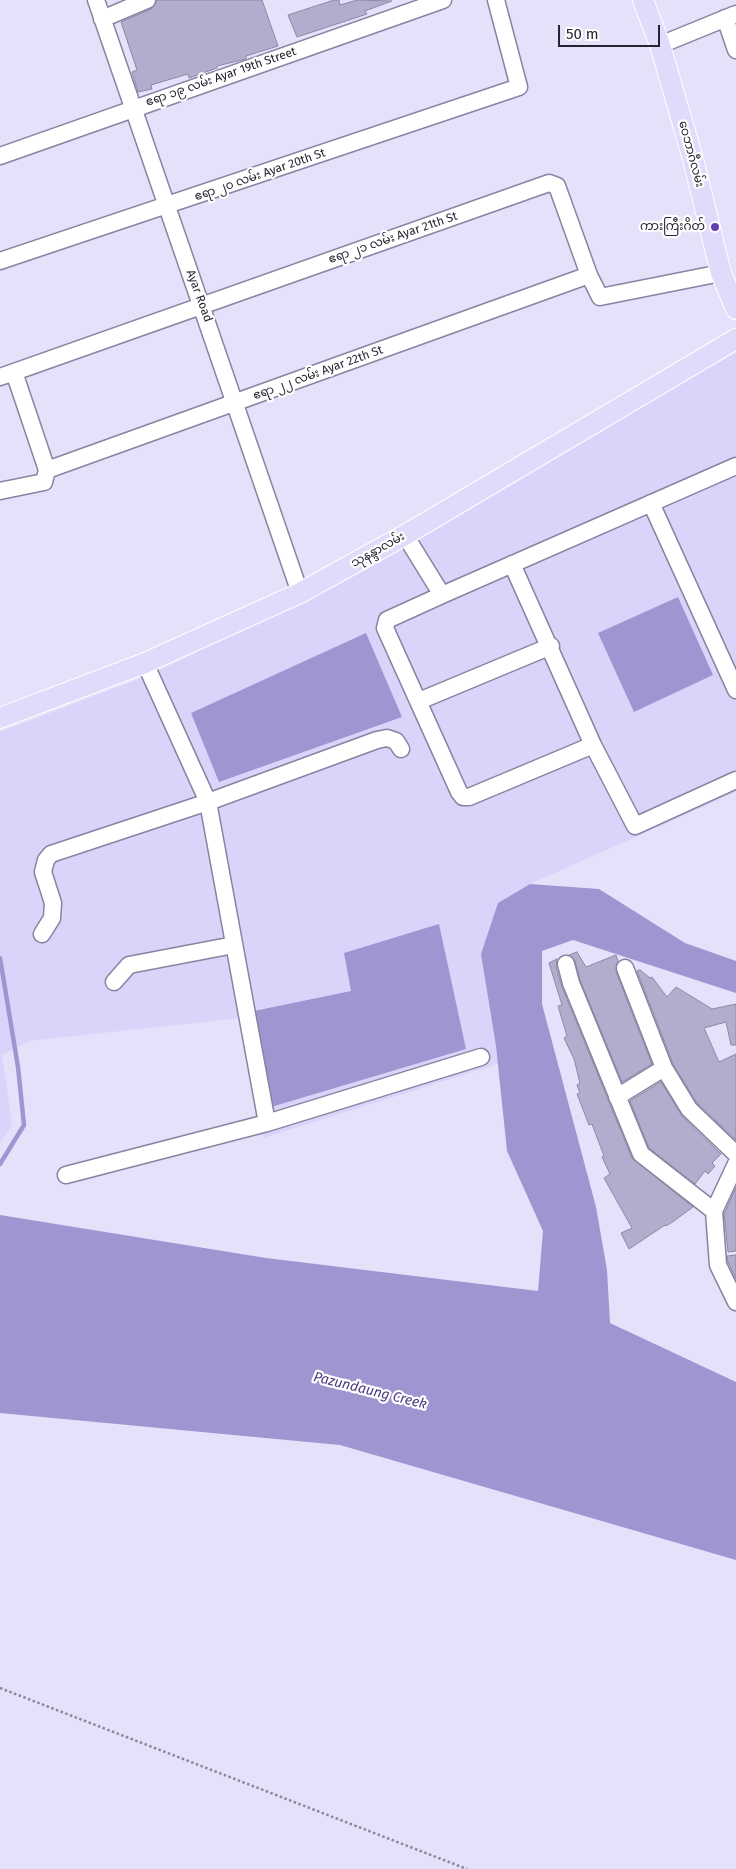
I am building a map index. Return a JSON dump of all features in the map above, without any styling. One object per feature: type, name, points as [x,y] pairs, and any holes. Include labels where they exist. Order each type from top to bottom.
[{"type":"main road","name":"ဝေဘာဂီလမ်း","points":[[643,0],[660,45],[693,159],[721,273],[736,309]]},
{"type":"main road","name":"သုနန္ဒာလမ်း","points":[[0,718],[145,663],[300,593],[405,535],[736,339]]},
{"type":"street","name":"Ayar Road","points":[[96,0],[300,593]]},
{"type":"street","points":[[102,18],[148,0]]},
{"type":"street","name":"ဧရာ ၁၉ လမ်း Ayar 19th Street","points":[[0,156],[443,0]]},
{"type":"street","name":"ဧရာ ၂၀ လမ်း Ayar 20th St","points":[[0,261],[167,207],[519,87],[496,0]]},
{"type":"street","points":[[660,45],[730,16],[736,50]]},
{"type":"street","name":"ဧရာ ၂၁ လမ်း Ayar 21th St","points":[[7,374],[549,183],[557,186],[589,275],[600,297],[721,273]]},
{"type":"street","name":"ဧရာ ၂၂ လမ်း Ayar 22th St","points":[[47,470],[589,275]]},
{"type":"street","points":[[0,491],[44,482],[47,470],[7,374]]},
{"type":"street","points":[[593,745],[469,797],[464,797],[459,792],[385,628],[387,620],[736,466]]},
{"type":"street","points":[[651,503],[736,690]]},
{"type":"street","points":[[405,535],[442,595]]},
{"type":"street","points":[[512,564],[551,646],[593,745],[635,826],[736,780]]},
{"type":"street","points":[[419,701],[551,646]]},
{"type":"street","points":[[145,663],[208,802],[267,1123]]},
{"type":"street","points":[[42,934],[52,918],[53,903],[43,872],[46,860],[51,854],[208,802],[377,740],[387,738],[396,741],[401,749]]},
{"type":"street","points":[[114,982],[129,965],[234,945]]},
{"type":"street","points":[[566,964],[571,983],[641,1154],[714,1212]]},
{"type":"street","points":[[625,968],[664,1068],[689,1109],[736,1154]]},
{"type":"street","points":[[66,1175],[267,1123],[481,1057]]},
{"type":"street","points":[[617,1097],[664,1068]]},
{"type":"street","points":[[736,1164],[714,1212],[718,1265],[736,1302]]},
{"type":"path","points":[[0,1688],[467,1869]]},
{"type":"shaded area","points":[[736,350],[736,792],[530,884],[498,903],[498,1064],[263,1138],[240,1018],[29,1041],[2,1055],[12,1124],[0,1144],[0,732],[152,674],[304,599]]},
{"type":"water","points":[[678,597],[713,675],[634,712],[598,633]]},
{"type":"water","points":[[366,633],[402,717],[219,782],[191,713]]},
{"type":"water","name":"Pazundaung Creek","points":[[530,884],[599,889],[685,943],[736,961],[736,993],[573,940],[542,951],[542,1004],[596,1207],[607,1270],[610,1323],[736,1382],[736,1560],[340,1445],[0,1413],[0,1215],[266,1258],[538,1291],[543,1231],[507,1151],[496,1046],[481,954],[498,903]]},
{"type":"water","points":[[439,924],[466,1049],[271,1107],[254,1011],[351,991],[344,953]]},
{"type":"building","points":[[157,0],[262,0],[278,46],[246,56],[246,59],[217,66],[217,68],[189,78],[188,74],[151,85],[152,89],[138,92],[132,72],[137,70],[121,22],[151,9]]},
{"type":"building","points":[[339,0],[340,5],[357,0],[392,1],[365,11],[367,14],[297,37],[288,15]]},
{"type":"building","points":[[577,952],[586,967],[616,955],[618,961],[616,972],[652,1064],[622,1082],[580,980],[575,961],[569,955]]},
{"type":"building","points":[[557,959],[556,967],[562,987],[632,1158],[693,1207],[629,1249],[621,1233],[632,1228],[604,1178],[610,1174],[602,1157],[604,1156],[592,1124],[589,1125],[577,1094],[580,1093],[577,1085],[580,1083],[574,1059],[564,1038],[567,1036],[558,1006],[562,1005],[549,963]]},
{"type":"building","points":[[640,970],[650,978],[652,977],[667,997],[676,987],[712,1009],[736,1004],[736,1045],[731,1045],[726,1022],[704,1028],[719,1062],[736,1054],[736,1140],[697,1103],[673,1064],[637,971]]},
{"type":"building","points":[[661,1082],[682,1116],[721,1154],[712,1163],[715,1166],[708,1174],[705,1171],[695,1184],[649,1148],[630,1101]]},
{"type":"building","points":[[736,1188],[736,1251],[728,1252],[724,1214]]},
{"type":"building","points":[[736,1255],[736,1279],[727,1256]]},
{"type":"waterway","points":[[0,958],[18,1067],[24,1125],[0,1164]]},
{"type":"place","name":"ကားကြီးဂိတ်","points":[[715,227]]}]
